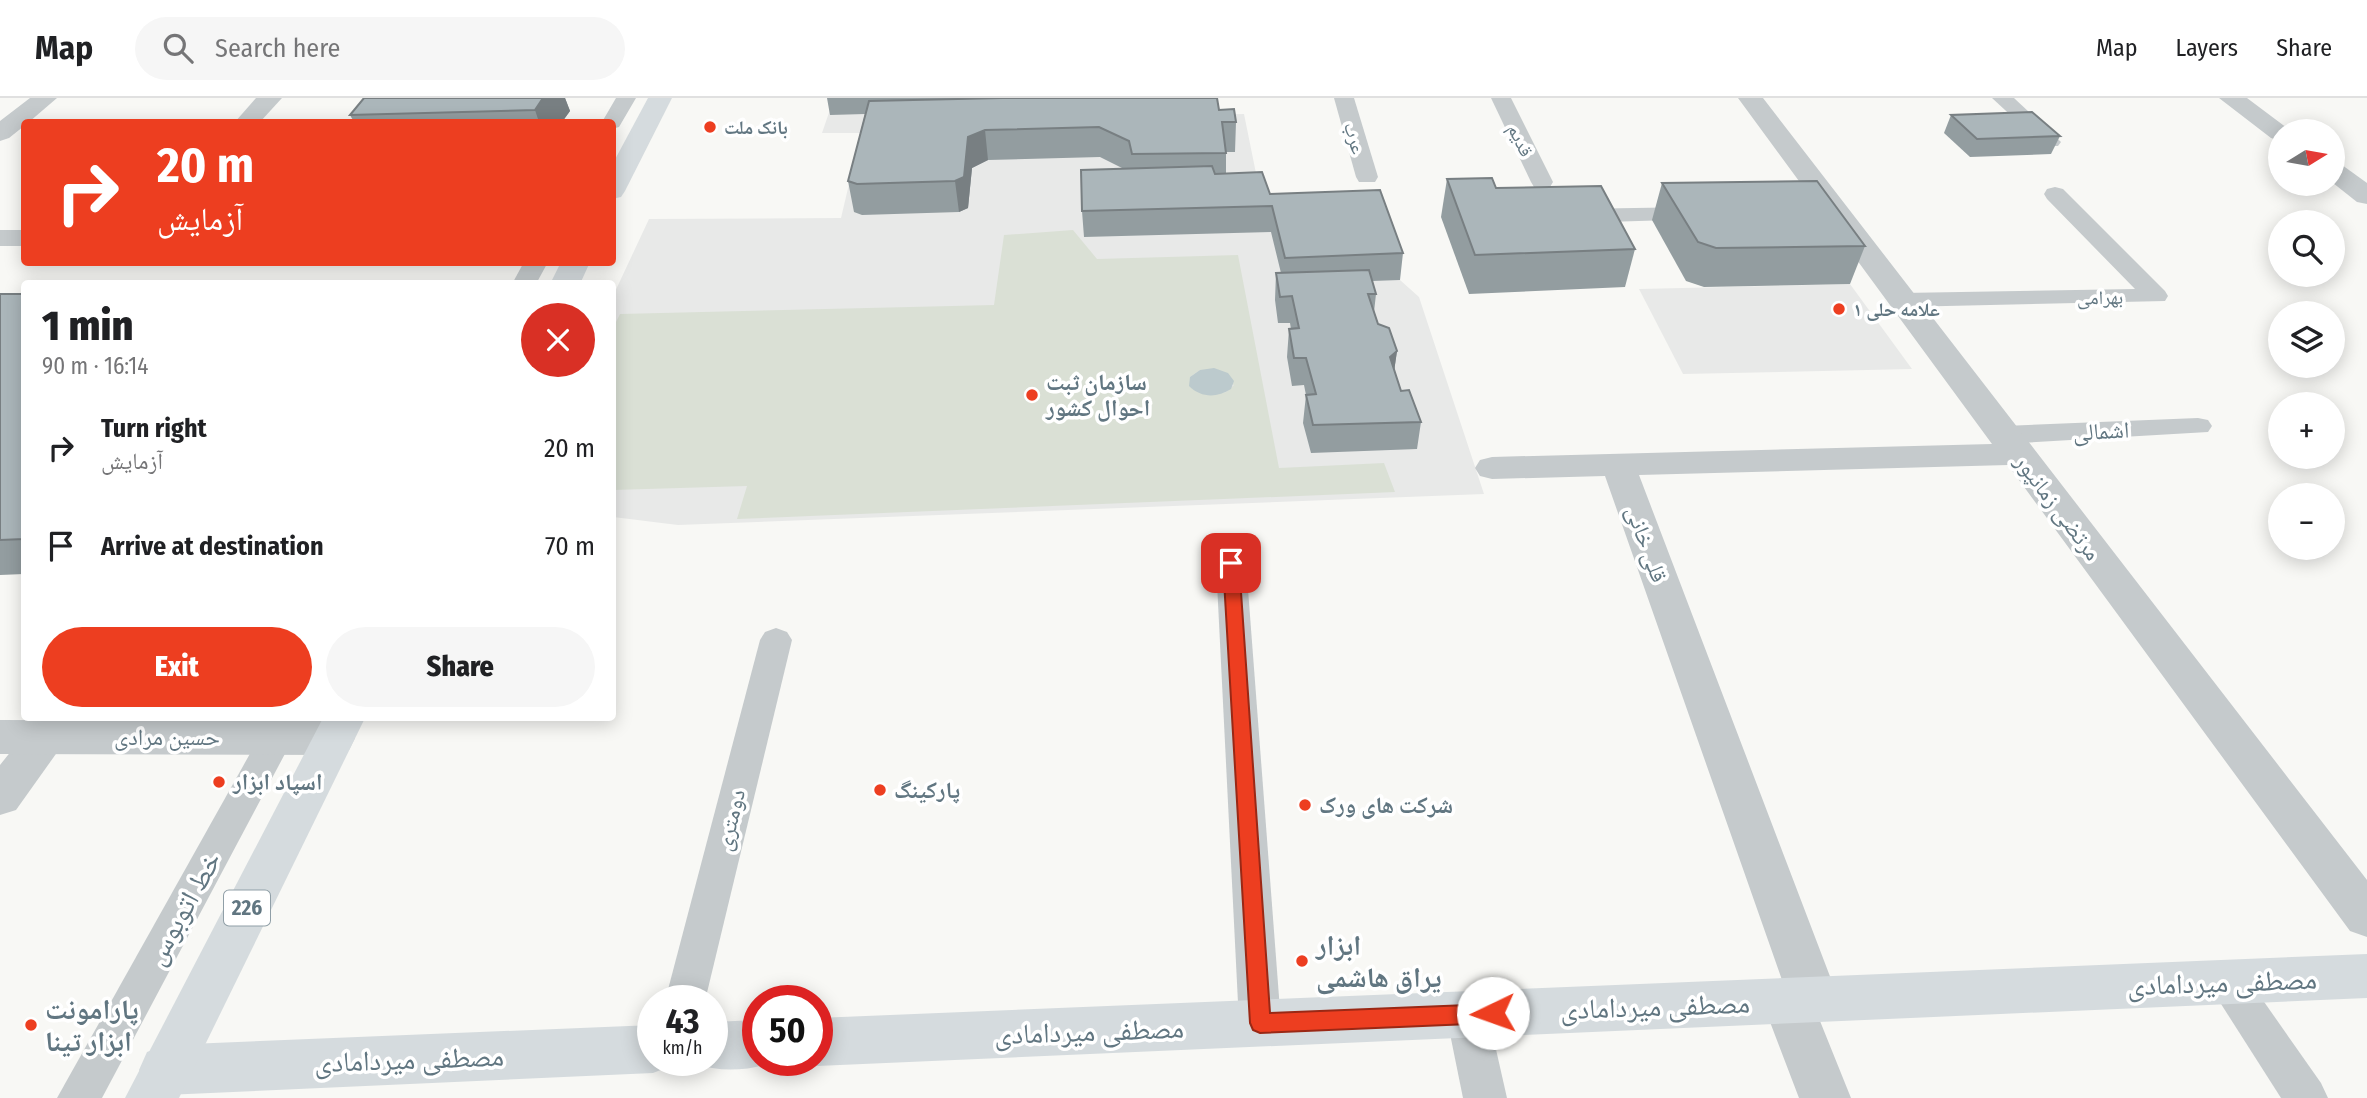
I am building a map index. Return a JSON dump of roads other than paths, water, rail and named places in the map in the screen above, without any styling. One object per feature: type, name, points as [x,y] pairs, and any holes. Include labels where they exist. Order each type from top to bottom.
[{"type":"main road","points":[[616,183],[660,98]]},
{"type":"main road","name":"226","points":[[158,1084],[339,728]]},
{"type":"main road","name":"مصطفی میردامادی","points":[[833,1041],[2367,976]]},
{"type":"main road","name":"مصطفی میردامادی","points":[[158,1084],[637,1050]]},
{"type":"street","points":[[0,133],[45,98]]},
{"type":"street","points":[[250,119],[270,98]]},
{"type":"street","name":"مرتضی زمانپور","points":[[1750,98],[1822,212],[1902,300],[2367,916]]},
{"type":"street","points":[[2231,98],[2268,125]]},
{"type":"street","points":[[2345,180],[2367,196]]},
{"type":"street","points":[[0,238],[21,238]]},
{"type":"street","points":[[1492,468],[1618,465],[2011,445]]},
{"type":"street","name":"قلی خانی","points":[[1618,465],[1800,1000],[1825,1098]]},
{"type":"street","name":"حسین مرادی","points":[[0,737],[339,728]]},
{"type":"street","points":[[0,797],[47,737]]},
{"type":"lane","points":[[614,119],[626,98]]},
{"type":"lane","name":"عرب","points":[[1343,98],[1367,177]]},
{"type":"lane","name":"قدیم","points":[[1501,98],[1542,182]]},
{"type":"lane","points":[[2003,98],[2052,143]]},
{"type":"lane","name":"بهرامی","points":[[1902,300],[2156,296],[2055,194]]},
{"type":"lane","points":[[1559,217],[1711,214]]},
{"type":"lane","name":"اشمالی","points":[[2011,445],[2198,426]]},
{"type":"lane","points":[[1231,563],[1260,1023]]},
{"type":"lane","name":"دومتری","points":[[689,985],[776,640]]},
{"type":"lane","name":"خط اتوبوس","points":[[79,1098],[281,728]]},
{"type":"lane","points":[[2227,982],[2306,1098]]},
{"type":"lane","points":[[1467,1014],[1485,1098]]},
{"type":"place","name":"بانک ملت","points":[[710,127]]},
{"type":"place","name":"علامه حلی ۱","points":[[1839,309]]},
{"type":"place","name":"سازمان ثبت احوال کشور","points":[[1032,395]]},
{"type":"place","name":"اسپاد ابزار","points":[[219,782]]},
{"type":"place","name":"پارکینگ","points":[[880,790]]},
{"type":"place","name":"شرکت های ورک","points":[[1305,805]]},
{"type":"place","name":"ابزار یراق هاشمی","points":[[1302,961]]},
{"type":"place","name":"پارامونت ابزار تینا","points":[[31,1025]]}]
